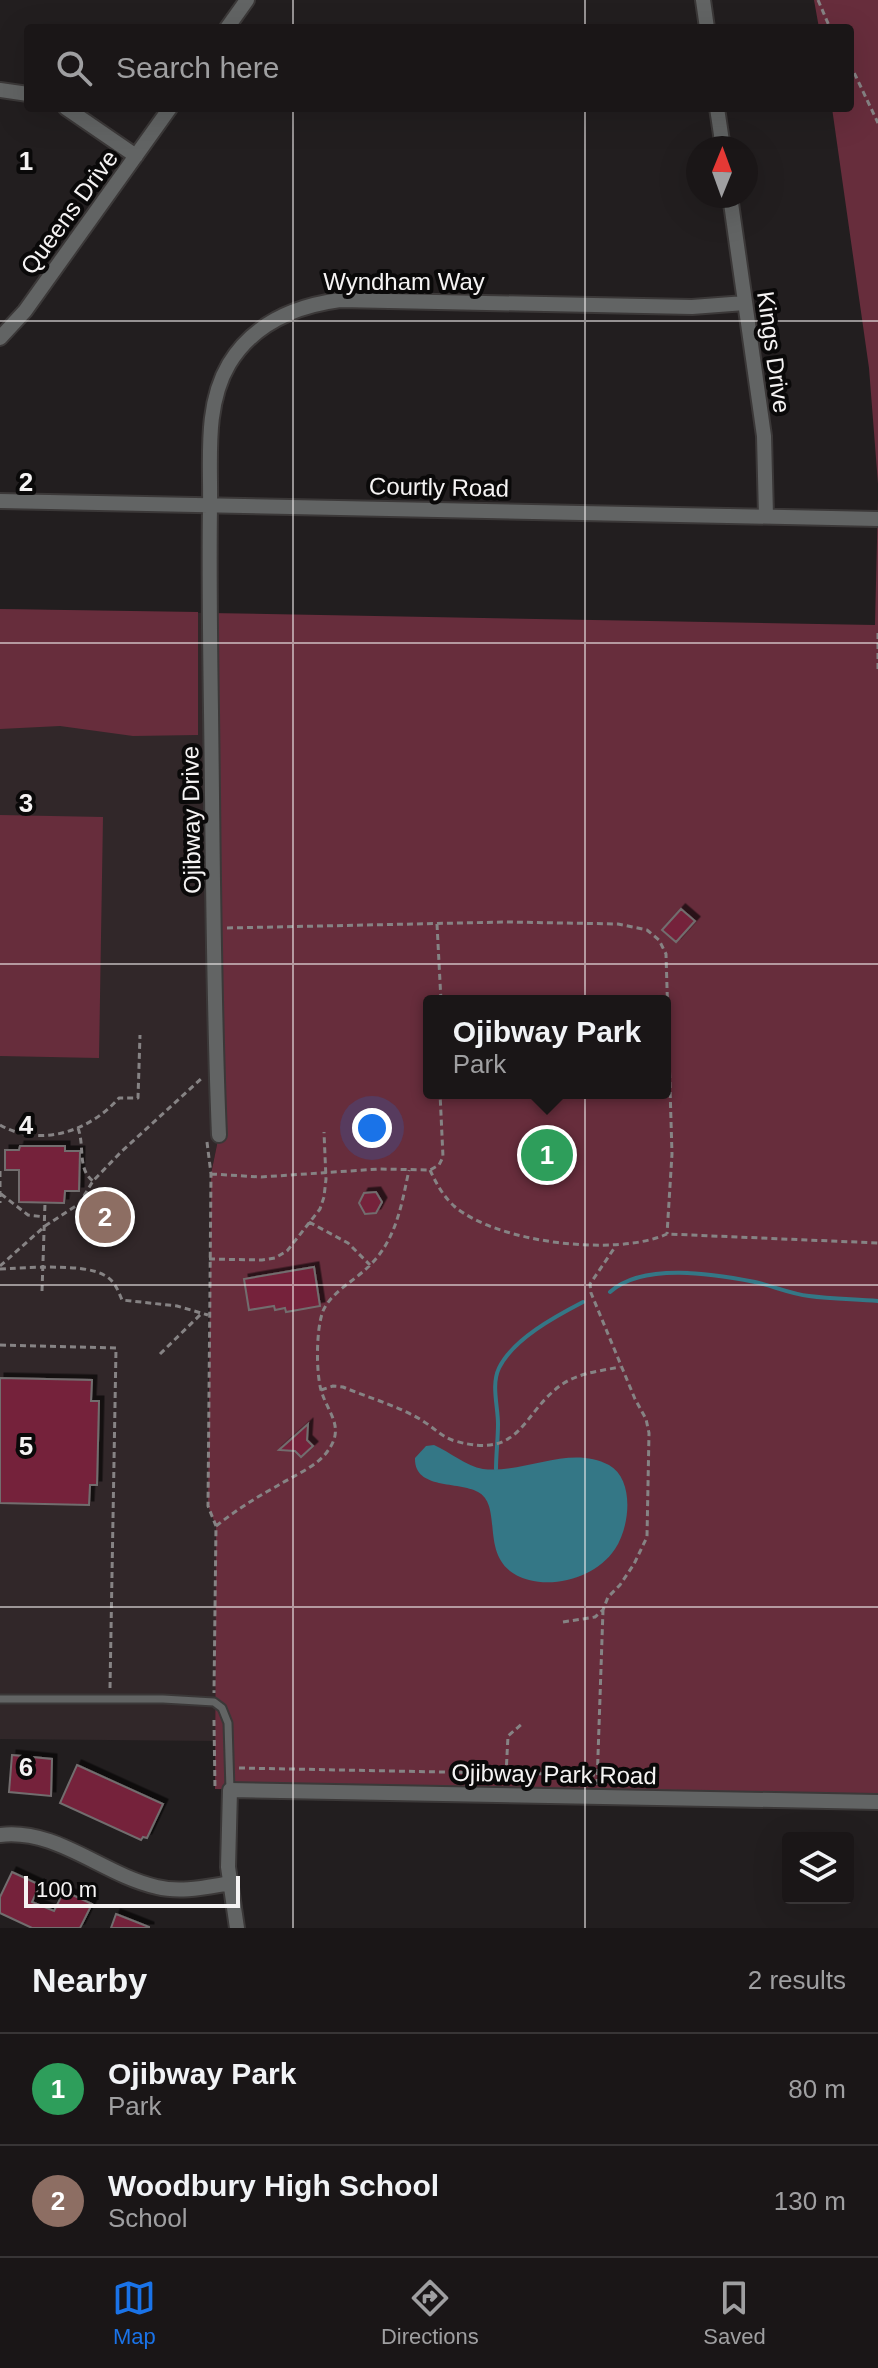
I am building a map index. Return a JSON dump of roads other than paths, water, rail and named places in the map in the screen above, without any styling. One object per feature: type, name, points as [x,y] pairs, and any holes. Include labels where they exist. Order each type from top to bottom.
[{"type":"street","points":[[703,0],[706,24]]},
{"type":"street","points":[[229,24],[242,2]]},
{"type":"street","points":[[0,90],[24,93]]},
{"type":"street","points":[[72,112],[136,156]]},
{"type":"street","name":"Queens Drive","points":[[0,338],[25,311],[167,112]]},
{"type":"street","points":[[718,112],[721,136]]},
{"type":"street","name":"Kings Drive","points":[[732,208],[764,436],[766,516]]},
{"type":"street","name":"Wyndham Way","points":[[210,505],[210,435],[219,386],[229,364],[244,344],[265,325],[287,312],[311,303],[340,300],[692,307],[745,303]]},
{"type":"street","name":"Courtly Road","points":[[0,501],[878,519]]},
{"type":"street","name":"Ojibway Drive","points":[[210,505],[213,1133]]},
{"type":"street","points":[[222,1789],[237,1928]]},
{"type":"street","name":"Ojibway Park Road","points":[[222,1789],[878,1802]]},
{"type":"street","points":[[0,1835],[19,1834],[44,1839],[129,1878],[162,1888],[185,1889],[231,1883]]},
{"type":"lane","points":[[0,1699],[174,1699],[214,1702],[222,1708],[228,1723],[230,1768],[222,1789]]},
{"type":"water","points":[[434,1445],[483,1469],[514,1468],[579,1457],[609,1465],[623,1481],[626,1492],[627,1517],[620,1540],[599,1566],[565,1581],[541,1582],[512,1573],[496,1550],[486,1499],[470,1489],[429,1480],[417,1468],[415,1458],[426,1446]]},
{"type":"waterway","points":[[610,1292],[641,1277],[680,1273],[755,1282],[809,1296],[878,1301]]},
{"type":"waterway","points":[[496,1469],[498,1424],[495,1388],[499,1368],[514,1347],[525,1338],[583,1302]]},
{"type":"place","name":"Ojibway Park","points":[[547,1155]]},
{"type":"place","name":"Woodbury High School","points":[[105,1217]]}]
